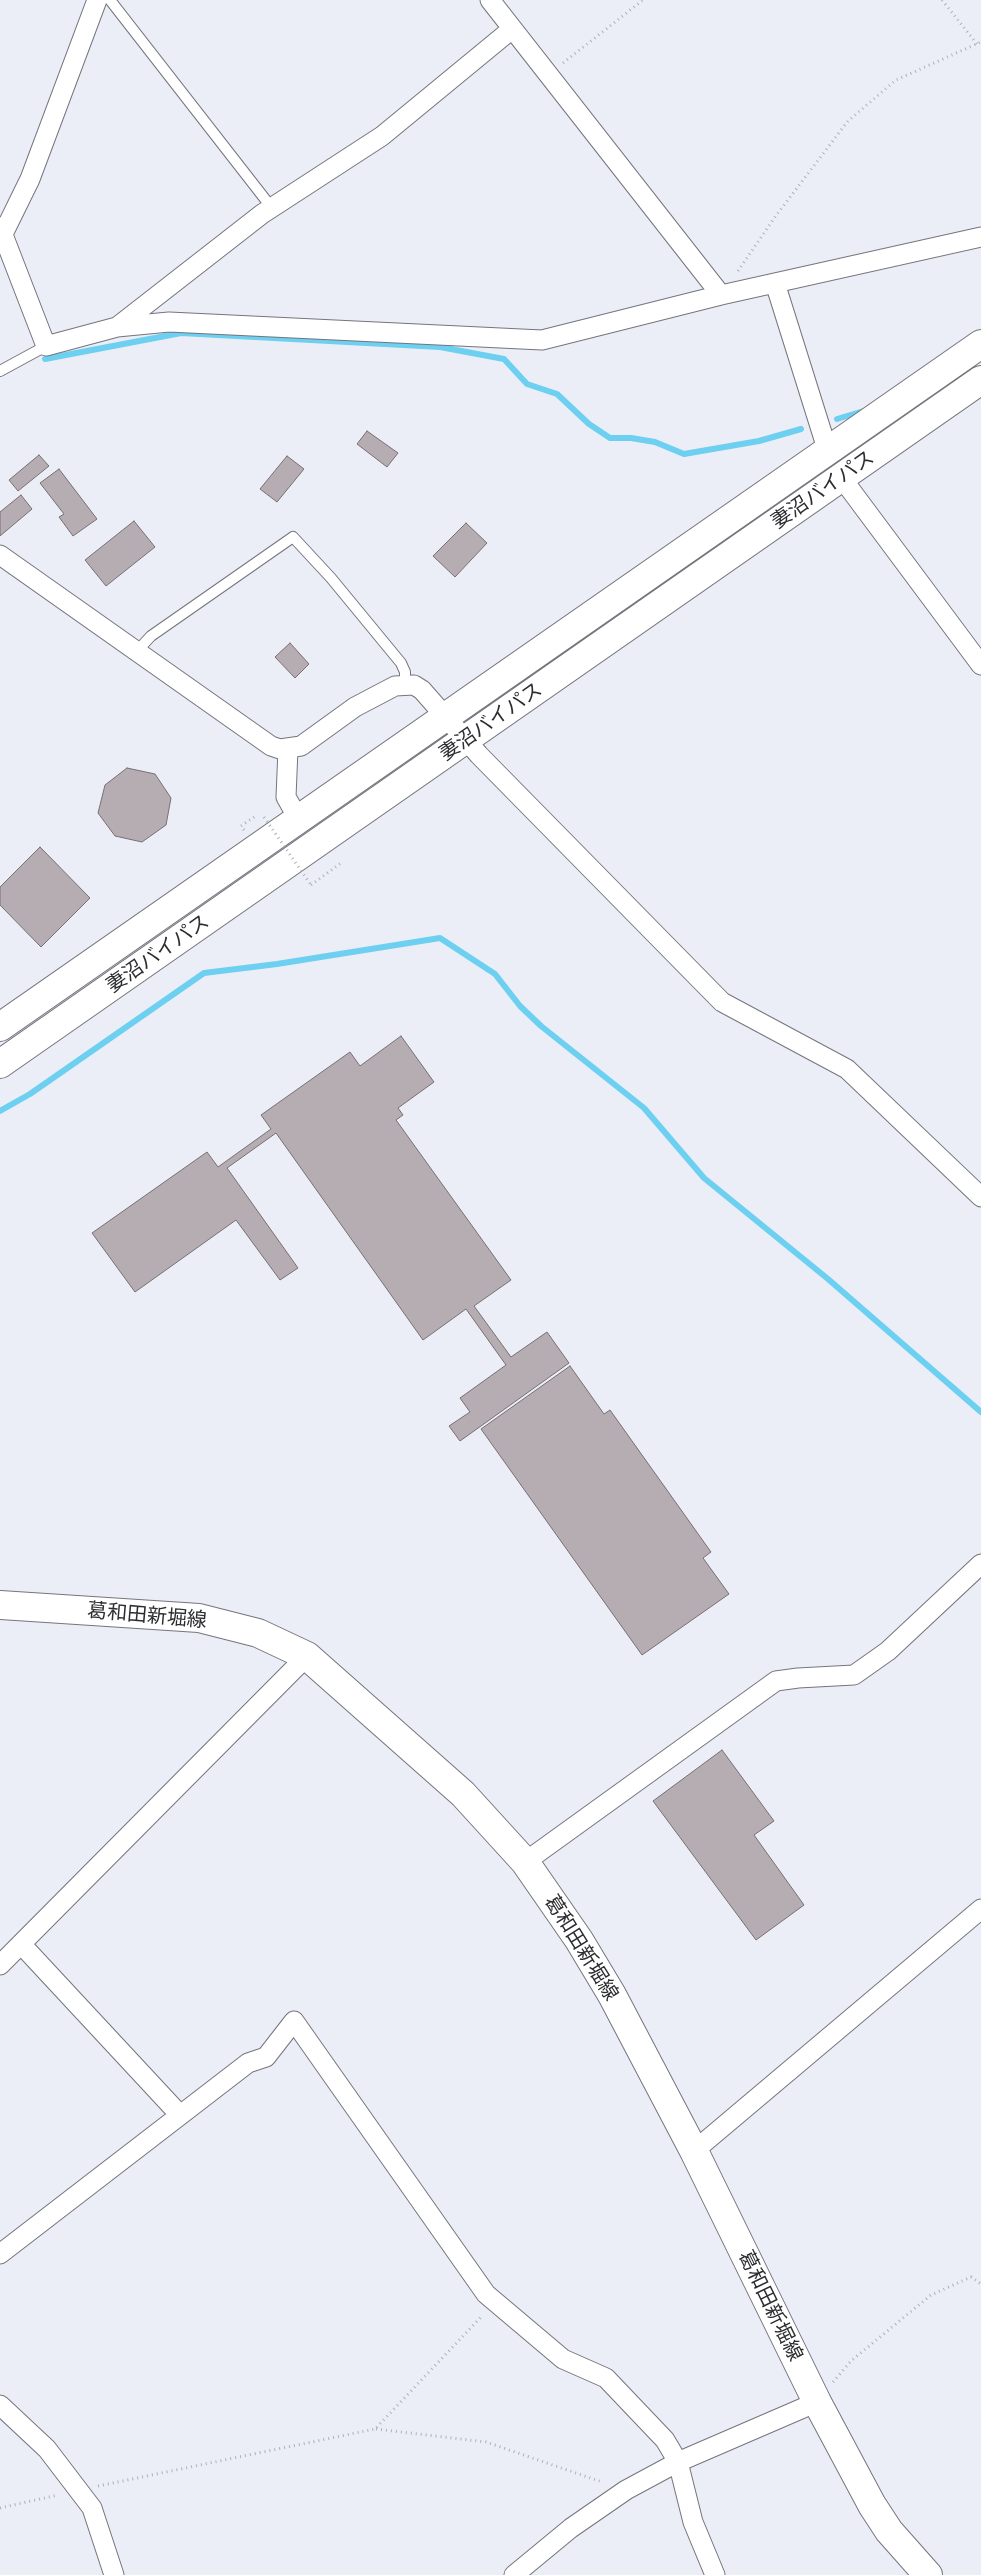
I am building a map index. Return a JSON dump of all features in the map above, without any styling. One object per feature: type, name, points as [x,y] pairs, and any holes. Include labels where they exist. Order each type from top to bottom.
[{"type":"main road","name":"妻沼バイパス","points":[[0,1027],[981,344]]},
{"type":"main road","name":"妻沼バイパス","points":[[0,1064],[981,380]]},
{"type":"main road","name":"葛和田新堀線","points":[[0,1605],[199,1618],[258,1633],[307,1656],[463,1794],[526,1862],[579,1940],[612,1995],[694,2151],[817,2402],[872,2504],[889,2531],[928,2575]]},
{"type":"street","points":[[97,0],[30,179],[1,233],[46,346],[117,327],[169,322],[542,340],[721,295],[981,237]]},
{"type":"street","points":[[490,0],[721,295]]},
{"type":"street","points":[[117,327],[272,208],[382,136],[512,28]]},
{"type":"street","points":[[774,283],[828,452]]},
{"type":"street","points":[[841,477],[981,665]]},
{"type":"street","points":[[0,555],[271,746],[288,749],[301,746],[355,707],[395,686],[405,683],[414,685],[422,690],[465,740],[722,1002],[847,1069],[981,1197]]},
{"type":"street","points":[[288,749],[286,797],[299,820]]},
{"type":"street","points":[[526,1862],[776,1681],[854,1675],[888,1651],[981,1564]]},
{"type":"street","points":[[0,1965],[307,1656]]},
{"type":"street","points":[[694,2151],[981,1909]]},
{"type":"street","points":[[21,1944],[180,2115]]},
{"type":"street","points":[[0,2254],[248,2063],[266,2056],[294,2021],[486,2294],[562,2359],[606,2378],[665,2440],[678,2462],[693,2522],[715,2575]]},
{"type":"street","points":[[514,2575],[571,2528],[626,2490],[678,2462],[817,2402]]},
{"type":"street","points":[[0,2406],[47,2449],[92,2508],[114,2575]]},
{"type":"lane","points":[[110,0],[272,208]]},
{"type":"lane","points":[[0,371],[46,346]]},
{"type":"lane","points":[[137,651],[151,636],[294,537],[331,578],[401,663],[405,672],[405,683]]},
{"type":"path","points":[[548,74],[644,0]]},
{"type":"path","points":[[942,0],[977,44]]},
{"type":"path","points":[[721,295],[775,217],[848,121],[896,80],[981,42]]},
{"type":"path","points":[[264,817],[311,885],[341,863]]},
{"type":"path","points":[[817,2402],[851,2360],[931,2295],[971,2277],[981,2284]]},
{"type":"path","points":[[375,2429],[495,2302]]},
{"type":"path","points":[[0,2508],[375,2429],[486,2442],[626,2490]]},
{"type":"building","points":[[367,431],[398,453],[387,467],[357,444]]},
{"type":"building","points":[[39,455],[49,466],[18,491],[9,480]]},
{"type":"building","points":[[287,456],[304,469],[277,502],[260,489]]},
{"type":"building","points":[[59,469],[97,519],[73,536],[59,517],[64,514],[40,483]]},
{"type":"building","points":[[21,495],[32,509],[0,536],[0,512]]},
{"type":"building","points":[[134,521],[155,547],[106,586],[85,560]]},
{"type":"building","points":[[466,523],[487,543],[455,577],[433,556]]},
{"type":"building","points":[[290,643],[309,664],[295,678],[275,657]]},
{"type":"building","points":[[127,768],[155,774],[171,798],[166,825],[142,842],[115,836],[98,813],[105,785]]},
{"type":"building","points":[[40,847],[90,898],[41,947],[0,905],[0,887]]},
{"type":"building","points":[[401,1036],[434,1082],[398,1108],[403,1115],[396,1120],[511,1280],[474,1306],[511,1357],[547,1332],[569,1363],[460,1441],[449,1426],[470,1412],[460,1398],[506,1365],[466,1309],[423,1340],[276,1133],[227,1168],[298,1268],[280,1280],[236,1220],[135,1292],[92,1233],[207,1152],[218,1167],[271,1129],[261,1115],[350,1052],[360,1066]]},
{"type":"building","points":[[570,1366],[604,1414],[610,1410],[711,1552],[703,1558],[729,1594],[642,1655],[481,1429]]},
{"type":"building","points":[[722,1750],[774,1821],[754,1835],[804,1905],[756,1940],[653,1801]]},
{"type":"waterway","points":[[45,359],[181,333],[440,347],[504,359],[527,384],[557,394],[589,424],[610,438],[631,438],[655,442],[684,454],[759,441],[801,429]]},
{"type":"waterway","points":[[837,419],[867,410]]},
{"type":"waterway","points":[[0,1111],[30,1094],[204,973],[277,964],[440,938],[495,974],[520,1006],[541,1026],[644,1108],[704,1178],[828,1279],[981,1412]]}]
